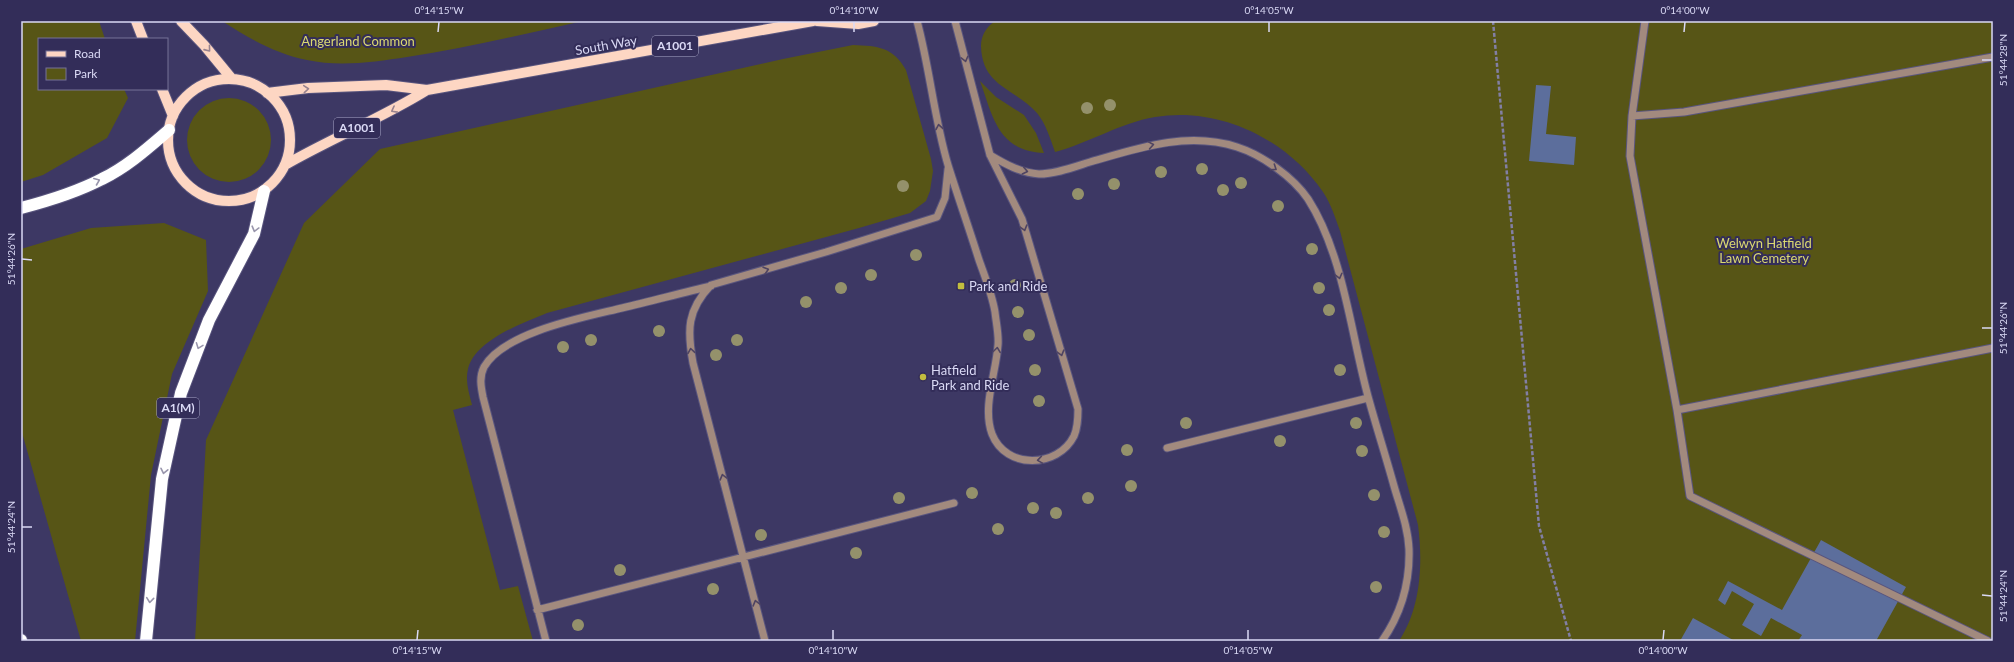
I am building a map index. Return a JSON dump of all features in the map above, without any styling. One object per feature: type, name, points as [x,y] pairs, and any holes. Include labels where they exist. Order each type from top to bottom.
[{"type":"highway","points":[[21,208],[103,179],[138,156],[169,130]]},
{"type":"highway","name":"A1(M)","points":[[146,641],[162,479],[181,393],[209,320],[254,234],[264,191]]},
{"type":"main road","points":[[136,21],[143,38]]},
{"type":"main road","points":[[181,21],[204,45],[232,79]]},
{"type":"main road","name":"South Way","points":[[267,93],[308,88],[386,85],[427,90],[813,21]]},
{"type":"main road","points":[[817,21],[858,24],[874,21]]},
{"type":"main road","points":[[232,79],[251,84],[267,93],[281,107],[288,126],[290,145],[285,165],[276,179],[264,191],[248,198],[230,201],[212,199],[196,192],[183,180],[173,165],[169,148],[169,130],[173,116],[183,100],[197,88],[214,81],[232,79]]},
{"type":"main road","points":[[162,90],[173,116]]},
{"type":"main road","name":"South Way","points":[[285,165],[322,144],[394,111],[427,90]]},
{"type":"lane","points":[[917,21],[926,55],[940,134],[948,165],[995,311],[998,344],[988,412],[989,424],[993,436],[1000,446],[1010,454],[1021,459],[1033,461],[1045,459],[1057,455],[1068,446],[1075,435],[1078,422],[1078,409],[1022,219],[990,155],[955,21]]},
{"type":"lane","points":[[1645,21],[1632,116],[1630,156],[1677,410],[1690,496],[1988,641]]},
{"type":"lane","points":[[1632,116],[1684,112],[1993,57]]},
{"type":"lane","points":[[990,155],[1014,168],[1039,174],[1065,170],[1144,146],[1181,140],[1210,141],[1238,147],[1259,158],[1287,176],[1306,196],[1320,219],[1332,248],[1368,398],[1407,528],[1409,547],[1407,583],[1395,620],[1382,641]]},
{"type":"lane","points":[[546,641],[483,397],[481,375],[484,366],[493,357],[516,340],[548,327],[711,286],[937,217],[945,198],[948,165]]},
{"type":"lane","points":[[711,286],[700,298],[692,312],[689,328],[690,347],[766,641]]},
{"type":"lane","points":[[1677,410],[1993,348]]},
{"type":"lane","points":[[1167,448],[1368,398]]},
{"type":"lane","points":[[537,610],[954,503]]},
{"type":"path","points":[[1492,21],[1539,526],[1571,641]]},
{"type":"green space","points":[[21,21],[99,21],[105,38],[38,38],[38,90],[124,90],[128,98],[107,138],[43,175],[21,182]]},
{"type":"green space","name":"Angerland Common","points":[[222,21],[583,21],[451,49],[382,61],[332,63],[307,60],[273,50]]},
{"type":"green space","name":"Welwyn Hatfield Lawn Cemetery","points":[[995,21],[1993,21],[1993,641],[1399,641],[1412,614],[1419,585],[1420,540],[1418,525],[1340,231],[1331,206],[1323,192],[1308,173],[1291,156],[1271,142],[1250,130],[1227,122],[1203,117],[1179,115],[1155,117],[1142,120],[1055,152],[1045,126],[1037,113],[1019,98],[1001,86],[993,79],[987,70],[983,60],[981,42],[987,29]]},
{"type":"green space","points":[[853,45],[884,49],[896,57],[906,70],[933,171],[930,191],[926,201],[910,213],[547,313],[513,327],[501,334],[480,349],[472,359],[468,369],[467,378],[472,405],[453,410],[500,590],[518,586],[533,641],[195,641],[206,440],[304,223],[380,149],[783,59]]},
{"type":"green space","points":[[980,81],[996,97],[1024,115],[1036,133],[1044,153],[1029,151],[1016,146],[1007,139],[994,119]]},
{"type":"green space","points":[[229,98],[245,101],[259,110],[268,124],[271,140],[268,156],[259,170],[245,179],[229,182],[213,179],[199,170],[190,156],[187,140],[190,124],[199,110],[213,101]]},
{"type":"green space","points":[[164,223],[206,240],[208,291],[172,374],[151,475],[135,641],[81,641],[21,429],[21,249],[91,228]]},
{"type":"building","points":[[1536,85],[1551,86],[1546,134],[1576,137],[1574,165],[1529,161]]},
{"type":"building","points":[[1821,540],[1906,587],[1876,641],[1798,641],[1802,635],[1771,618],[1761,636],[1742,625],[1754,604],[1732,591],[1725,605],[1718,600],[1728,581],[1782,610]]},
{"type":"building","points":[[1693,618],[1735,641],[1680,641]]},
{"type":"place","name":"Park and Ride","points":[[961,286]]},
{"type":"place","name":"Hatfield Park and Ride","points":[[923,377]]}]
